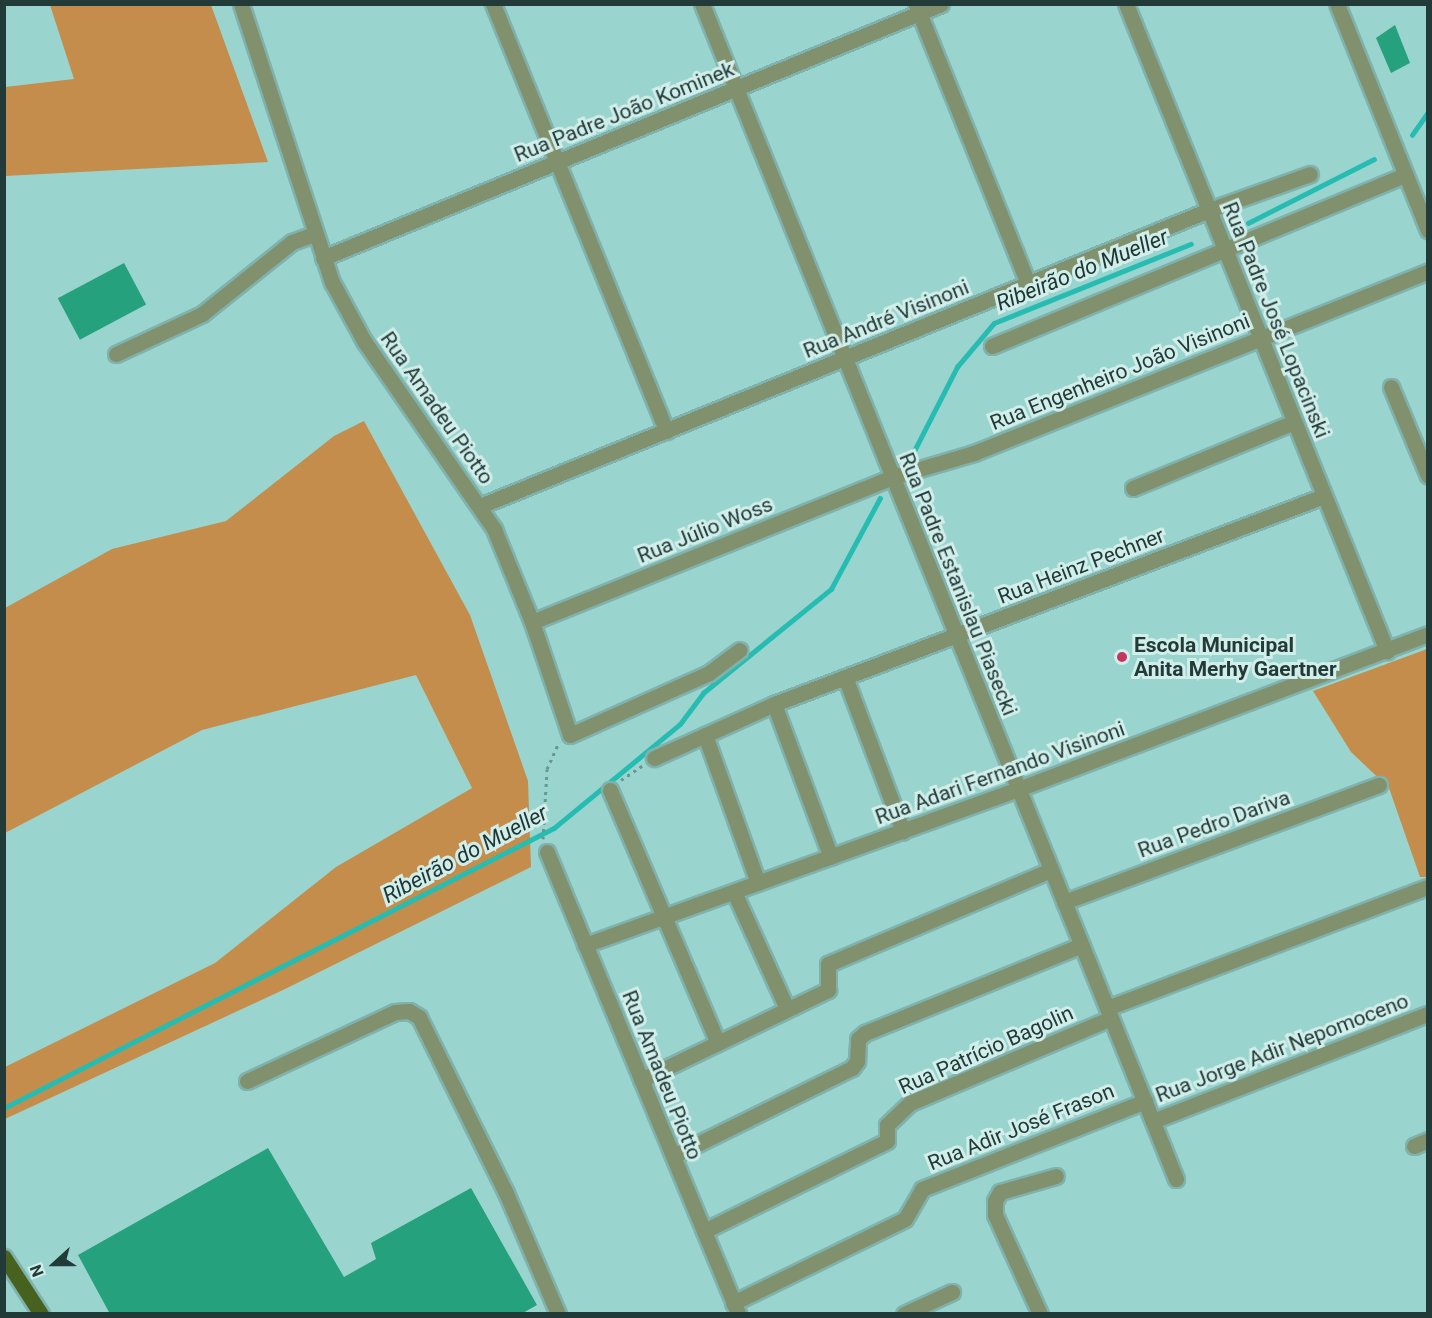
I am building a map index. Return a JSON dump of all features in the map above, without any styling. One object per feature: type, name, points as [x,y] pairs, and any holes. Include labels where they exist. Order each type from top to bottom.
[{"type":"main road","points":[[4,1257],[40,1314]]},
{"type":"street","name":"Rua Amadeu Piotto","points":[[241,4],[323,258],[352,322],[480,507],[503,549],[532,622],[570,735]]},
{"type":"street","points":[[494,4],[666,431]]},
{"type":"street","name":"Rua Padre Estanislau Piasecki","points":[[702,4],[1176,1179]]},
{"type":"street","name":"Rua Padre João Kominek","points":[[323,258],[736,89],[917,9],[941,4]]},
{"type":"street","name":"Rua Padre José Lopacinski","points":[[1126,4],[1387,651]]},
{"type":"street","points":[[1337,4],[1428,230]]},
{"type":"street","points":[[917,9],[1028,283]]},
{"type":"street","name":"Rua André Visinoni","points":[[480,507],[1209,210],[1310,174]]},
{"type":"street","points":[[992,346],[1405,175]]},
{"type":"street","points":[[116,354],[202,314],[292,243],[315,234]]},
{"type":"street","name":"Rua Engenheiro João Visinoni","points":[[892,477],[974,453],[1428,271]]},
{"type":"street","points":[[1391,387],[1428,476]]},
{"type":"street","points":[[1133,488],[1294,422]]},
{"type":"street","name":"Rua Júlio Woss","points":[[532,622],[892,477]]},
{"type":"street","name":"Rua Heinz Pechner","points":[[654,758],[774,704],[1324,496]]},
{"type":"street","name":"Rua Adari Fernando Visinoni","points":[[585,945],[665,914],[734,892],[1018,789],[1428,634]]},
{"type":"street","points":[[570,735],[710,674],[739,650]]},
{"type":"street","points":[[845,677],[903,831]]},
{"type":"street","points":[[774,704],[831,857]]},
{"type":"street","points":[[705,735],[758,883]]},
{"type":"street","name":"Rua Pedro Dariva","points":[[1064,902],[1379,785]]},
{"type":"street","points":[[610,790],[665,914],[718,1043]]},
{"type":"street","name":"Rua Amadeu Piotto","points":[[547,852],[736,1308]]},
{"type":"street","points":[[642,1080],[828,990],[828,964],[1051,870]]},
{"type":"street","name":"Rua Patrício Bagolin","points":[[704,1231],[887,1141],[887,1125],[916,1101],[1109,1013],[1428,887]]},
{"type":"street","points":[[734,892],[787,1009]]},
{"type":"street","points":[[673,1156],[852,1068],[857,1061],[858,1040],[865,1033],[1082,945]]},
{"type":"street","points":[[247,1081],[395,1012],[409,1011],[419,1017],[506,1193],[558,1314]]},
{"type":"street","name":"Rua Jorge Adir Nepomoceno","points":[[1153,1121],[1428,1014]]},
{"type":"street","name":"Rua Adir José Frason","points":[[736,1308],[905,1219],[922,1189],[1145,1101]]},
{"type":"street","points":[[1040,1314],[995,1215],[995,1201],[1000,1192],[1056,1176]]},
{"type":"street","points":[[904,1314],[952,1292]]},
{"type":"path","points":[[540,830],[550,754],[570,735]]},
{"type":"path","points":[[610,790],[654,758]]},
{"type":"shaded area","points":[[50,5],[211,5],[268,162],[5,176],[5,87],[74,79]]},
{"type":"shaded area","points":[[364,421],[470,615],[528,781],[531,867],[283,990],[5,1119],[5,1067],[215,963],[336,867],[472,788],[416,675],[202,730],[5,833],[5,608],[112,549],[226,521],[334,436]]},
{"type":"shaded area","points":[[1427,649],[1427,877],[1420,877],[1389,788],[1351,752],[1313,691]]},
{"type":"building","points":[[1395,25],[1410,63],[1391,73],[1376,38]]},
{"type":"building","points":[[124,263],[146,304],[80,340],[58,298]]},
{"type":"building","points":[[268,1148],[344,1277],[376,1259],[371,1243],[471,1188],[537,1305],[521,1314],[110,1314],[78,1255]]},
{"type":"waterway","name":"Ribeirão do Mueller","points":[[1412,135],[1428,112]]},
{"type":"waterway","name":"Ribeirão do Mueller","points":[[1248,223],[1374,159]]},
{"type":"waterway","name":"Ribeirão do Mueller","points":[[913,453],[957,367],[994,323],[1191,244]]},
{"type":"waterway","name":"Ribeirão do Mueller","points":[[4,1108],[554,828],[680,724],[703,693],[831,589],[880,498]]},
{"type":"place","name":"Escola Municipal Anita Merhy Gaertner","points":[[1122,657]]}]
